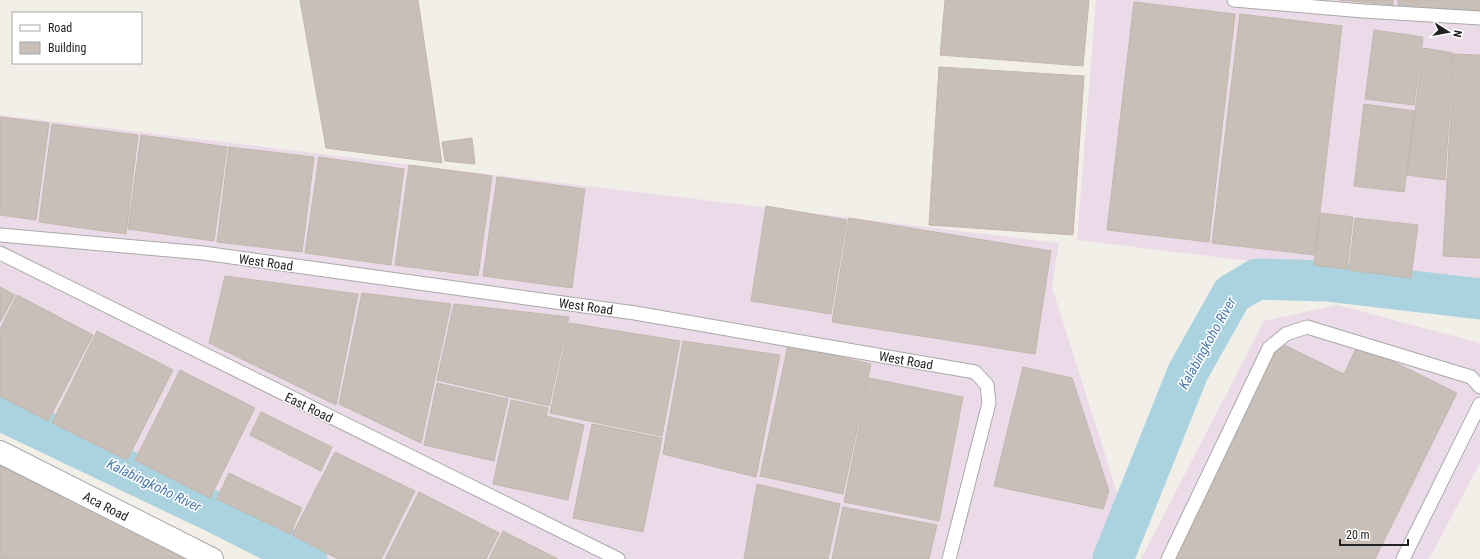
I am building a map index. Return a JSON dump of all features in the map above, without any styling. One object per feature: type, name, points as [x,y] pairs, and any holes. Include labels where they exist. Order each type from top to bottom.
[{"type":"street","name":"Aca Road","points":[[0,452],[212,559]]},
{"type":"lane","points":[[1234,0],[1363,11],[1480,18]]},
{"type":"lane","name":"West Road","points":[[0,235],[203,253],[635,313],[975,372],[987,385],[989,403],[949,559]]},
{"type":"lane","name":"East Road","points":[[0,253],[618,559]]},
{"type":"lane","points":[[1168,559],[1269,348],[1286,334],[1307,327],[1471,377],[1480,387]]},
{"type":"lane","points":[[1403,559],[1480,404]]},
{"type":"shaded area","points":[[1096,0],[1480,0],[1480,289],[1077,240]]},
{"type":"shaded area","points":[[0,115],[1059,243],[1052,287],[1120,502],[1100,559],[318,559],[0,402]]},
{"type":"shaded area","points":[[1337,305],[1480,343],[1480,463],[1429,559],[1141,559],[1264,321]]},
{"type":"building","points":[[300,0],[418,0],[442,163],[326,148]]},
{"type":"building","points":[[945,0],[1089,0],[1083,66],[940,55]]},
{"type":"building","points":[[1339,0],[1393,0],[1393,5]]},
{"type":"building","points":[[1398,0],[1480,0],[1480,11],[1398,7]]},
{"type":"building","points":[[1134,2],[1235,14],[1209,242],[1107,230]]},
{"type":"building","points":[[1240,14],[1342,26],[1315,255],[1212,243]]},
{"type":"building","points":[[1374,30],[1423,37],[1414,105],[1365,99]]},
{"type":"building","points":[[1423,48],[1453,53],[1445,180],[1407,175]]},
{"type":"building","points":[[1454,54],[1480,55],[1480,258],[1443,256]]},
{"type":"building","points":[[939,67],[1084,76],[1073,235],[929,225]]},
{"type":"building","points":[[1364,104],[1415,111],[1404,192],[1354,186]]},
{"type":"building","points":[[0,117],[49,123],[36,220],[0,215]]},
{"type":"building","points":[[52,124],[138,135],[126,234],[39,222]]},
{"type":"building","points":[[141,135],[227,147],[214,241],[128,229]]},
{"type":"building","points":[[472,138],[475,164],[445,161],[442,142]]},
{"type":"building","points":[[229,147],[314,157],[302,252],[217,242]]},
{"type":"building","points":[[319,157],[404,169],[391,265],[305,253]]},
{"type":"building","points":[[409,165],[492,176],[478,276],[395,265]]},
{"type":"building","points":[[497,177],[585,189],[572,288],[483,276]]},
{"type":"building","points":[[766,206],[847,220],[831,314],[751,301]]},
{"type":"building","points":[[1320,213],[1353,217],[1347,269],[1314,265]]},
{"type":"building","points":[[849,218],[1051,251],[1035,354],[832,322]]},
{"type":"building","points":[[1355,218],[1418,225],[1411,278],[1349,270]]},
{"type":"building","points":[[225,276],[358,294],[336,405],[209,343]]},
{"type":"building","points":[[0,287],[15,295],[0,322]]},
{"type":"building","points":[[362,293],[451,304],[421,443],[339,404]]},
{"type":"building","points":[[17,295],[93,335],[48,421],[0,396],[0,329]]},
{"type":"building","points":[[454,304],[569,317],[549,406],[437,380]]},
{"type":"building","points":[[569,323],[680,341],[662,436],[550,413]]},
{"type":"building","points":[[97,331],[173,370],[127,460],[52,423]]},
{"type":"building","points":[[683,341],[780,355],[756,477],[663,454]]},
{"type":"building","points":[[1280,343],[1344,374],[1358,344],[1457,393],[1375,559],[1174,559]]},
{"type":"building","points":[[788,345],[871,364],[843,494],[760,476]]},
{"type":"building","points":[[1023,367],[1072,378],[1109,491],[1103,509],[994,486]]},
{"type":"building","points":[[180,370],[255,408],[210,498],[135,460]]},
{"type":"building","points":[[869,378],[963,397],[939,521],[844,502]]},
{"type":"building","points":[[437,383],[508,399],[494,461],[424,445]]},
{"type":"building","points":[[511,400],[548,408],[546,416],[584,425],[568,500],[493,484]]},
{"type":"building","points":[[261,412],[332,447],[321,471],[250,435]]},
{"type":"building","points":[[592,424],[662,438],[643,532],[573,518]]},
{"type":"building","points":[[335,452],[415,491],[381,559],[338,559],[292,535]]},
{"type":"building","points":[[0,465],[190,559],[0,559]]},
{"type":"building","points":[[229,473],[302,508],[290,534],[217,499]]},
{"type":"building","points":[[757,484],[840,504],[828,559],[744,559]]},
{"type":"building","points":[[419,492],[499,533],[486,559],[385,559]]},
{"type":"building","points":[[843,507],[937,525],[929,559],[832,559]]},
{"type":"building","points":[[503,531],[558,559],[489,559]]},
{"type":"waterway","name":"Kalabingkoho River","points":[[1113,559],[1188,372],[1232,294],[1257,279],[1326,281],[1480,299]]},
{"type":"waterway","name":"Kalabingkoho River","points":[[0,410],[214,512],[307,559]]}]
